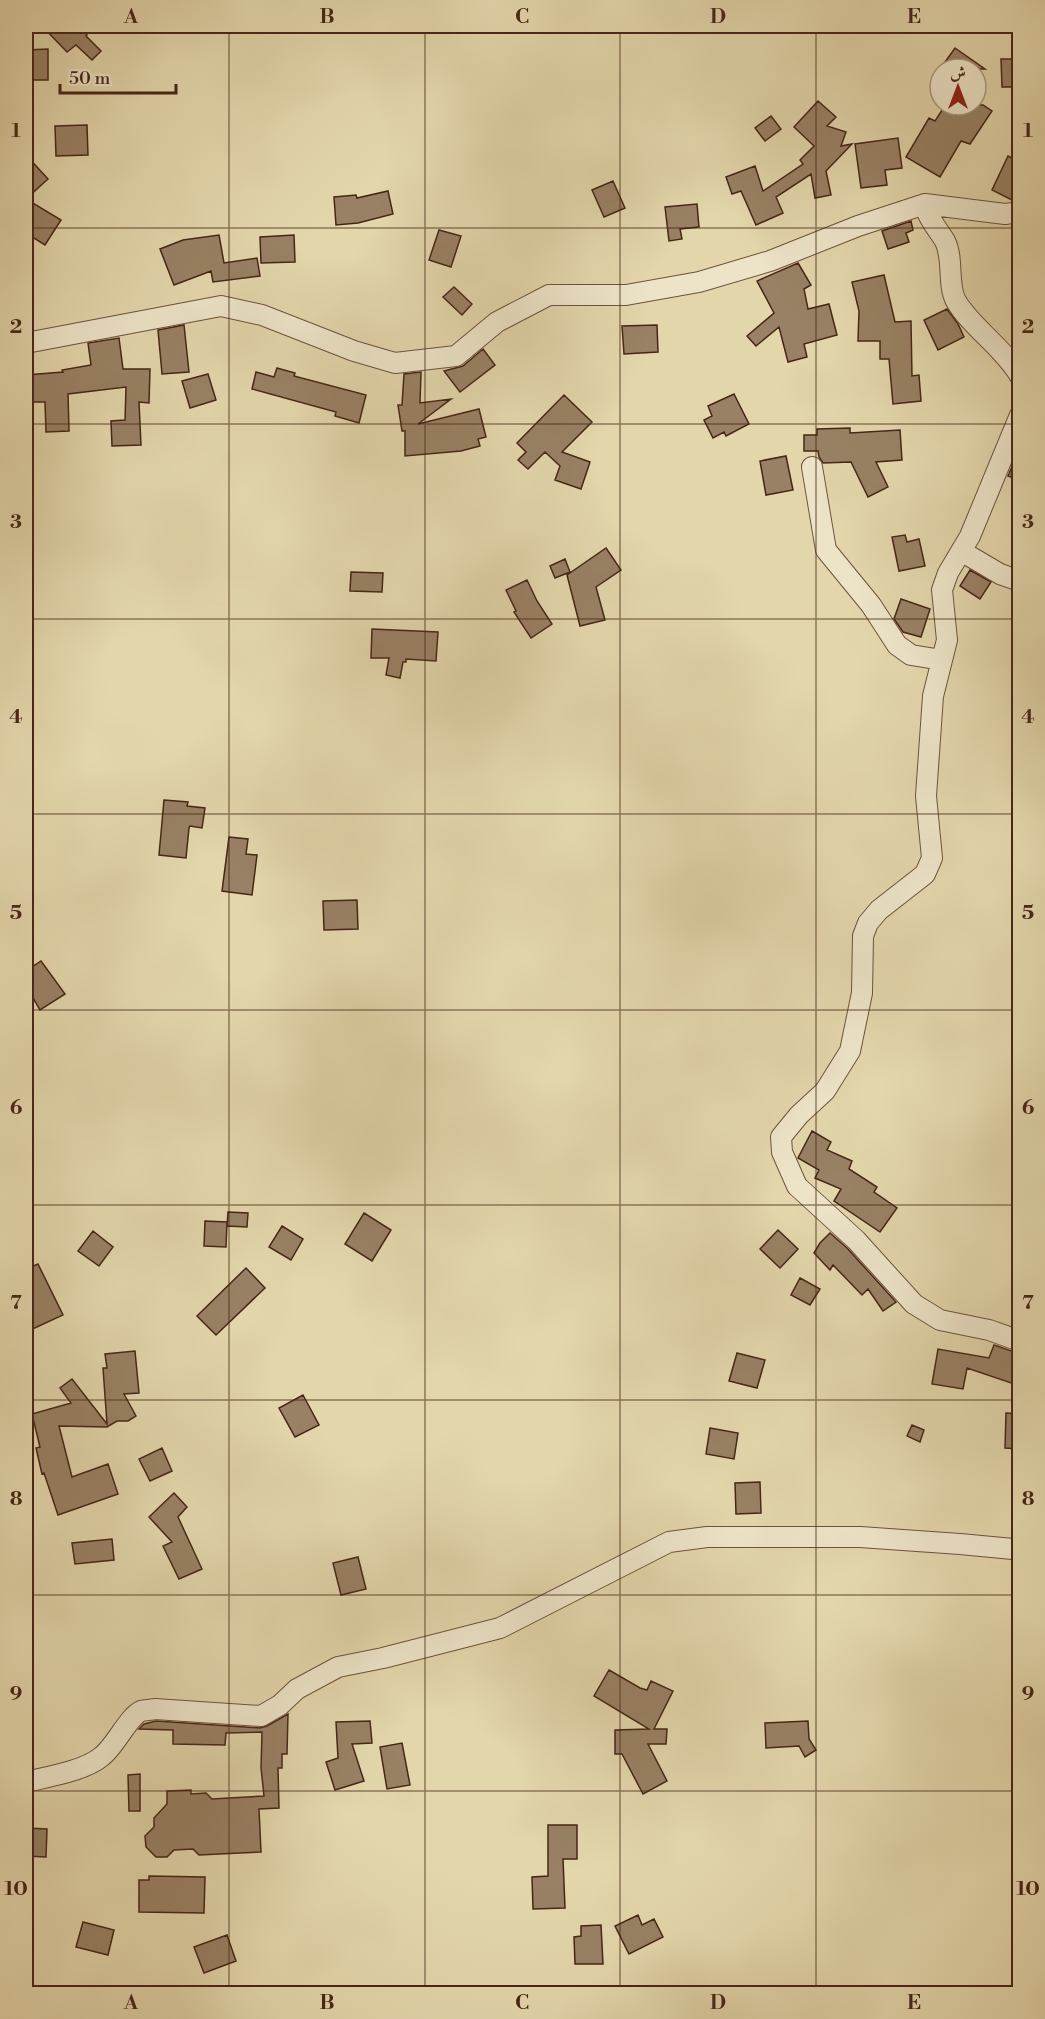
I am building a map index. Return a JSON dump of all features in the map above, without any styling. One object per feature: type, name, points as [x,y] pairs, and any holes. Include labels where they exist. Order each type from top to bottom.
[{"type":"street","points":[[26,344],[221,306],[262,315],[354,351],[395,363],[456,356],[497,322],[549,295],[626,295],[699,282],[770,261],[858,226],[925,204],[1005,214],[1020,212]]},
{"type":"street","points":[[925,204],[926,211],[946,243],[954,297],[1020,376]]},
{"type":"street","points":[[1020,415],[970,536],[948,573],[942,590],[947,640],[933,696],[926,796],[932,858],[925,874],[879,910],[868,922],[863,936],[862,993],[850,1051],[825,1091],[799,1115],[781,1137],[782,1152],[797,1186],[856,1240],[914,1304],[940,1320],[989,1330],[1020,1341]]},
{"type":"street","points":[[812,467],[826,550],[864,596],[897,645],[911,655],[942,660]]},
{"type":"street","points":[[961,551],[1000,574],[1020,581]]},
{"type":"street","points":[[26,1782],[68,1773],[100,1758],[129,1722],[141,1712],[155,1709],[261,1716],[280,1705],[297,1689],[338,1667],[500,1628],[669,1542],[707,1537],[860,1537],[1020,1548]]},
{"type":"building","points":[[42,26],[79,26],[101,51],[92,60],[76,45],[67,52]]},
{"type":"building","points":[[955,48],[968,57],[949,57]]},
{"type":"building","points":[[48,49],[48,80],[26,80],[26,50]]},
{"type":"building","points":[[1001,59],[1020,59],[1020,87],[1002,87]]},
{"type":"building","points":[[818,101],[836,117],[827,126],[846,132],[841,146],[852,144],[826,171],[831,195],[815,198],[811,174],[776,197],[783,213],[756,225],[741,191],[732,194],[726,177],[755,166],[763,191],[803,164],[800,160],[814,146],[794,127]]},
{"type":"building","points":[[771,116],[781,129],[765,141],[755,128]]},
{"type":"building","points":[[938,117],[988,117],[970,144],[961,141],[940,177],[906,157],[929,118],[935,121]]},
{"type":"building","points":[[87,125],[88,155],[56,156],[55,126]]},
{"type":"building","points":[[898,138],[902,168],[885,170],[887,185],[861,188],[855,144]]},
{"type":"building","points":[[26,155],[48,179],[26,199]]},
{"type":"building","points":[[1008,156],[1020,162],[1020,200],[1014,201],[992,190]]},
{"type":"building","points":[[613,181],[625,208],[604,217],[592,190]]},
{"type":"building","points":[[388,191],[393,214],[358,223],[336,225],[334,197],[356,195],[357,198]]},
{"type":"building","points":[[26,199],[61,220],[45,245],[26,233]]},
{"type":"building","points":[[697,204],[699,227],[680,229],[682,239],[669,241],[665,207]]},
{"type":"building","points":[[911,221],[913,230],[906,233],[909,242],[888,249],[882,231]]},
{"type":"building","points":[[439,230],[461,236],[451,267],[429,260]]},
{"type":"building","points":[[219,235],[224,263],[257,258],[260,276],[213,282],[211,271],[174,285],[160,249],[183,240]]},
{"type":"building","points":[[294,235],[295,262],[261,263],[260,237]]},
{"type":"building","points":[[798,263],[811,285],[804,289],[808,309],[829,304],[837,335],[804,344],[807,357],[788,362],[779,327],[756,346],[747,336],[774,313],[757,281]]},
{"type":"building","points":[[884,275],[895,322],[911,321],[912,376],[919,375],[921,401],[893,404],[889,359],[880,359],[880,341],[858,341],[859,311],[852,282]]},
{"type":"building","points":[[454,287],[472,304],[462,315],[443,297]]},
{"type":"building","points":[[947,309],[964,337],[938,350],[924,320]]},
{"type":"building","points":[[184,325],[189,372],[162,374],[158,330]]},
{"type":"building","points":[[657,325],[658,352],[624,354],[622,326]]},
{"type":"building","points":[[119,338],[123,369],[150,369],[149,403],[139,402],[141,445],[112,446],[111,421],[125,420],[126,387],[68,394],[69,431],[46,432],[45,402],[26,402],[26,375],[63,372],[62,370],[91,365],[88,343]]},
{"type":"building","points":[[483,349],[495,365],[460,392],[444,371],[463,366]]},
{"type":"building","points":[[277,368],[295,373],[294,376],[366,395],[359,423],[335,416],[336,412],[252,389],[256,372],[274,377]]},
{"type":"building","points":[[421,372],[420,403],[451,399],[418,424],[479,409],[486,437],[478,439],[480,446],[461,451],[405,456],[405,431],[402,431],[398,405],[402,405],[404,374]]},
{"type":"building","points":[[208,374],[216,400],[190,408],[182,381]]},
{"type":"building","points":[[734,394],[749,424],[726,436],[724,432],[713,438],[704,420],[712,416],[708,406]]},
{"type":"building","points":[[564,395],[592,422],[562,452],[590,462],[581,489],[555,480],[560,466],[545,452],[528,469],[518,460],[526,452],[517,443]]},
{"type":"building","points":[[850,428],[850,433],[900,430],[902,460],[876,462],[888,487],[868,497],[851,462],[823,463],[818,451],[804,451],[804,435],[817,435],[817,429]]},
{"type":"building","points":[[1020,448],[1020,480],[1008,476]]},
{"type":"building","points":[[786,456],[793,490],[766,495],[760,461]]},
{"type":"building","points":[[905,535],[907,542],[919,539],[925,566],[899,571],[892,537]]},
{"type":"building","points":[[606,548],[621,570],[596,587],[605,620],[580,626],[567,575]]},
{"type":"building","points":[[565,559],[570,572],[555,578],[550,566]]},
{"type":"building","points":[[970,570],[991,582],[980,599],[960,586]]},
{"type":"building","points":[[351,572],[383,573],[382,592],[350,591]]},
{"type":"building","points":[[527,580],[552,624],[531,638],[514,612],[516,611],[506,590]]},
{"type":"building","points":[[901,599],[930,609],[921,637],[903,632],[894,619]]},
{"type":"building","points":[[372,629],[438,632],[436,661],[406,659],[406,662],[403,662],[400,678],[386,675],[389,658],[371,658]]},
{"type":"building","points":[[164,800],[188,802],[187,806],[205,808],[202,828],[190,826],[189,828],[186,858],[159,855]]},
{"type":"building","points":[[229,837],[248,839],[246,854],[257,855],[252,895],[222,891]]},
{"type":"building","points":[[357,900],[358,929],[324,930],[323,901]]},
{"type":"building","points":[[41,961],[65,994],[40,1010],[26,986],[26,971]]},
{"type":"building","points":[[812,1131],[831,1142],[827,1150],[852,1161],[849,1169],[877,1187],[874,1192],[897,1208],[880,1232],[834,1201],[841,1189],[815,1178],[819,1170],[798,1158]]},
{"type":"building","points":[[228,1212],[248,1213],[247,1227],[227,1226]]},
{"type":"building","points":[[364,1213],[391,1230],[372,1261],[345,1244]]},
{"type":"building","points":[[205,1221],[227,1222],[226,1247],[204,1246]]},
{"type":"building","points":[[282,1226],[303,1239],[291,1260],[269,1247]]},
{"type":"building","points":[[778,1230],[798,1249],[780,1268],[760,1249]]},
{"type":"building","points":[[93,1231],[113,1247],[99,1266],[78,1251]]},
{"type":"building","points":[[830,1233],[847,1248],[896,1302],[883,1311],[868,1289],[862,1295],[833,1265],[830,1270],[814,1253]]},
{"type":"building","points":[[38,1264],[63,1315],[26,1332],[26,1269]]},
{"type":"building","points":[[246,1268],[265,1288],[216,1335],[197,1316]]},
{"type":"building","points":[[800,1278],[820,1289],[810,1305],[791,1295]]},
{"type":"building","points":[[994,1345],[1020,1354],[1020,1386],[967,1368],[963,1389],[932,1384],[938,1349],[989,1358]]},
{"type":"building","points":[[135,1351],[139,1393],[124,1394],[136,1416],[128,1421],[117,1421],[107,1427],[59,1426],[72,1477],[108,1464],[118,1494],[58,1515],[44,1473],[42,1474],[36,1448],[40,1447],[32,1414],[71,1403],[60,1388],[72,1379],[107,1424],[103,1368],[107,1368],[105,1354]]},
{"type":"building","points":[[737,1353],[765,1360],[757,1388],[729,1381]]},
{"type":"building","points":[[303,1395],[319,1425],[295,1437],[279,1408]]},
{"type":"building","points":[[1006,1413],[1020,1414],[1020,1449],[1005,1448]]},
{"type":"building","points":[[912,1425],[924,1430],[920,1442],[907,1436]]},
{"type":"building","points":[[710,1428],[738,1433],[734,1459],[706,1454]]},
{"type":"building","points":[[162,1448],[172,1471],[150,1481],[139,1459]]},
{"type":"building","points":[[760,1482],[761,1513],[736,1514],[735,1483]]},
{"type":"building","points":[[174,1493],[187,1507],[178,1517],[202,1569],[179,1579],[163,1546],[172,1542],[149,1517]]},
{"type":"building","points":[[112,1539],[114,1560],[75,1564],[72,1543]]},
{"type":"building","points":[[358,1557],[366,1589],[341,1595],[333,1563]]},
{"type":"building","points":[[609,1670],[640,1688],[647,1690],[651,1681],[673,1691],[654,1729],[667,1729],[666,1744],[648,1744],[667,1781],[643,1794],[622,1754],[615,1754],[615,1730],[649,1729],[594,1696]]},
{"type":"building","points":[[288,1714],[287,1754],[282,1754],[282,1768],[278,1768],[279,1808],[259,1809],[261,1852],[199,1855],[193,1849],[174,1850],[167,1857],[156,1857],[146,1847],[145,1836],[154,1827],[154,1818],[167,1804],[167,1791],[191,1790],[191,1794],[206,1793],[212,1799],[264,1796],[261,1768],[262,1732],[226,1733],[225,1745],[173,1744],[173,1730],[139,1729],[144,1724],[156,1721],[260,1728]]},
{"type":"building","points":[[370,1721],[372,1743],[352,1744],[364,1781],[335,1790],[326,1762],[338,1758],[336,1722]]},
{"type":"building","points":[[808,1721],[809,1739],[816,1750],[805,1757],[799,1746],[766,1748],[765,1723]]},
{"type":"building","points":[[402,1743],[410,1785],[387,1789],[380,1747]]},
{"type":"building","points":[[140,1774],[140,1811],[129,1811],[128,1775]]},
{"type":"building","points":[[548,1825],[577,1825],[577,1859],[563,1859],[565,1908],[533,1909],[532,1877],[548,1876]]},
{"type":"building","points":[[26,1828],[47,1829],[46,1857],[26,1856]]},
{"type":"building","points":[[149,1876],[205,1877],[204,1913],[139,1912],[139,1880],[149,1880]]},
{"type":"building","points":[[638,1915],[642,1925],[654,1919],[663,1937],[629,1954],[615,1926]]},
{"type":"building","points":[[83,1922],[114,1930],[108,1955],[76,1947]]},
{"type":"building","points":[[601,1925],[603,1964],[575,1964],[574,1937],[581,1936],[581,1926]]},
{"type":"building","points":[[227,1935],[236,1961],[204,1973],[194,1947]]}]
